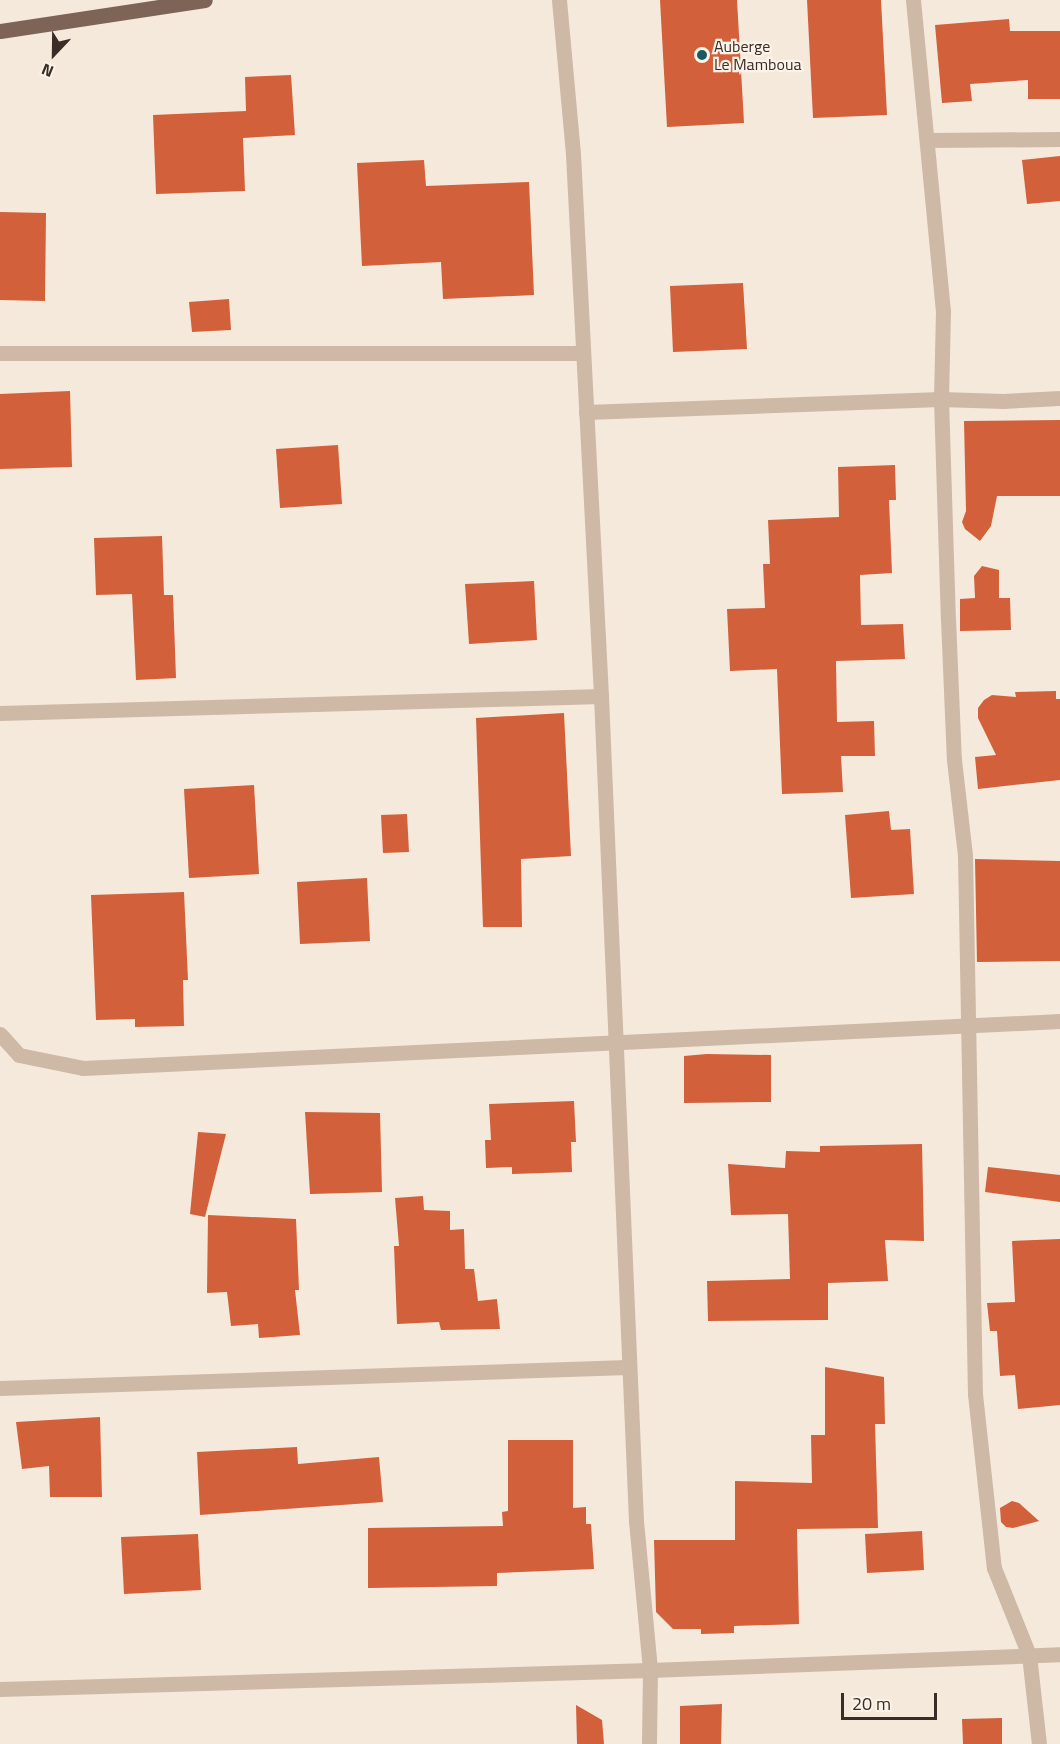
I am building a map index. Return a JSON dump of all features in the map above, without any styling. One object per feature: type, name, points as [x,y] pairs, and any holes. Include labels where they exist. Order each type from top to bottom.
[{"type":"main road","points":[[0,31],[205,0]]},
{"type":"street","points":[[559,0],[573,154],[601,696],[628,1367],[636,1521],[650,1670],[649,1744]]},
{"type":"street","points":[[913,0],[943,311],[941,399],[954,760],[965,855],[975,1394],[994,1568],[1029,1655],[1040,1744]]},
{"type":"street","points":[[927,140],[1060,139]]},
{"type":"street","points":[[0,353],[582,353]]},
{"type":"street","points":[[586,412],[941,399],[1003,402],[1060,398]]},
{"type":"street","points":[[0,713],[601,696]]},
{"type":"street","points":[[0,1034],[19,1054],[83,1068],[616,1040],[1060,1021]]},
{"type":"street","points":[[0,1388],[628,1367]]},
{"type":"street","points":[[0,1689],[650,1670],[1060,1654]]},
{"type":"building","points":[[660,0],[737,0],[744,123],[667,127]]},
{"type":"building","points":[[807,0],[881,0],[887,115],[813,118]]},
{"type":"building","points":[[1009,19],[1010,31],[1060,31],[1060,99],[1028,99],[1028,80],[970,84],[972,101],[942,103],[935,25]]},
{"type":"building","points":[[291,75],[295,135],[243,138],[245,191],[156,194],[153,115],[246,111],[245,77]]},
{"type":"building","points":[[1060,156],[1060,201],[1027,204],[1022,160]]},
{"type":"building","points":[[424,160],[426,186],[529,182],[534,295],[443,299],[441,262],[362,266],[357,163]]},
{"type":"building","points":[[0,212],[46,213],[45,301],[0,300]]},
{"type":"building","points":[[743,283],[747,349],[673,352],[670,286]]},
{"type":"building","points":[[229,299],[231,330],[192,332],[189,302]]},
{"type":"building","points":[[70,391],[72,467],[0,469],[0,394]]},
{"type":"building","points":[[1060,420],[1060,496],[997,496],[991,526],[980,541],[965,529],[962,522],[966,511],[964,421]]},
{"type":"building","points":[[338,445],[342,504],[280,508],[276,449]]},
{"type":"building","points":[[895,465],[896,500],[889,500],[892,573],[860,575],[861,625],[903,624],[905,659],[836,661],[837,722],[874,721],[875,756],[841,756],[843,792],[782,794],[777,669],[730,671],[727,609],[765,608],[763,564],[770,564],[768,520],[839,517],[838,467]]},
{"type":"building","points":[[162,536],[164,595],[173,595],[176,678],[136,680],[132,594],[96,595],[94,538]]},
{"type":"building","points":[[982,566],[999,570],[999,598],[1010,598],[1011,630],[960,631],[960,599],[975,598],[974,576]]},
{"type":"building","points":[[534,581],[537,640],[469,644],[465,584]]},
{"type":"building","points":[[1056,691],[1056,699],[1060,699],[1060,780],[978,789],[975,757],[996,755],[978,718],[978,708],[984,700],[992,695],[1016,697],[1015,692]]},
{"type":"building","points":[[564,713],[571,856],[521,859],[522,927],[483,927],[476,718]]},
{"type":"building","points":[[254,785],[259,874],[189,878],[184,789]]},
{"type":"building","points":[[889,811],[891,830],[910,829],[914,894],[851,898],[845,815]]},
{"type":"building","points":[[407,814],[409,852],[383,853],[381,815]]},
{"type":"building","points":[[975,859],[1060,861],[1060,961],[977,962]]},
{"type":"building","points":[[367,878],[370,941],[300,944],[297,882]]},
{"type":"building","points":[[184,892],[188,980],[183,980],[184,1026],[135,1027],[135,1019],[96,1020],[91,895]]},
{"type":"building","points":[[771,1055],[771,1102],[684,1103],[684,1056]]},
{"type":"building","points":[[574,1101],[576,1142],[571,1142],[572,1172],[512,1174],[512,1167],[486,1168],[485,1140],[491,1140],[489,1104]]},
{"type":"building","points":[[305,1112],[380,1113],[382,1192],[310,1194]]},
{"type":"building","points":[[198,1132],[226,1134],[205,1217],[190,1214]]},
{"type":"building","points":[[922,1144],[924,1241],[885,1240],[888,1281],[828,1283],[828,1320],[708,1321],[707,1281],[790,1279],[788,1214],[731,1215],[728,1164],[785,1168],[786,1151],[820,1152],[820,1146]]},
{"type":"building","points":[[988,1167],[1060,1175],[1060,1202],[985,1192]]},
{"type":"building","points":[[423,1196],[424,1210],[450,1211],[450,1230],[464,1229],[465,1269],[474,1269],[478,1301],[497,1299],[500,1329],[441,1330],[439,1322],[397,1324],[394,1246],[399,1246],[395,1198]]},
{"type":"building","points":[[208,1215],[296,1219],[299,1290],[295,1290],[300,1335],[259,1338],[258,1324],[231,1326],[227,1292],[207,1293]]},
{"type":"building","points":[[1060,1239],[1060,1405],[1018,1409],[1015,1375],[1000,1376],[997,1331],[990,1331],[987,1303],[1015,1302],[1012,1241]]},
{"type":"building","points":[[825,1367],[884,1377],[885,1424],[875,1424],[878,1528],[797,1529],[799,1624],[734,1626],[734,1633],[701,1634],[701,1629],[673,1629],[656,1612],[654,1540],[735,1540],[735,1481],[812,1483],[811,1435],[825,1435]]},
{"type":"building","points":[[100,1417],[102,1497],[50,1497],[49,1466],[22,1469],[16,1422]]},
{"type":"building","points":[[508,1440],[573,1440],[573,1508],[586,1507],[586,1524],[591,1524],[594,1569],[497,1573],[497,1586],[368,1588],[368,1528],[503,1526],[502,1512],[508,1511]]},
{"type":"building","points":[[297,1447],[298,1464],[379,1457],[383,1502],[200,1515],[197,1452]]},
{"type":"building","points":[[1012,1501],[1019,1503],[1039,1521],[1013,1528],[1006,1527],[1001,1522],[1000,1508]]},
{"type":"building","points":[[922,1531],[924,1570],[867,1573],[865,1534]]},
{"type":"building","points":[[198,1534],[201,1590],[124,1594],[121,1537]]},
{"type":"building","points":[[722,1704],[721,1744],[680,1744],[680,1706]]},
{"type":"building","points":[[576,1705],[602,1720],[604,1744],[577,1744]]},
{"type":"building","points":[[1002,1718],[1002,1744],[963,1744],[962,1719]]},
{"type":"place","name":"Auberge Le Mamboua","points":[[702,55]]}]
